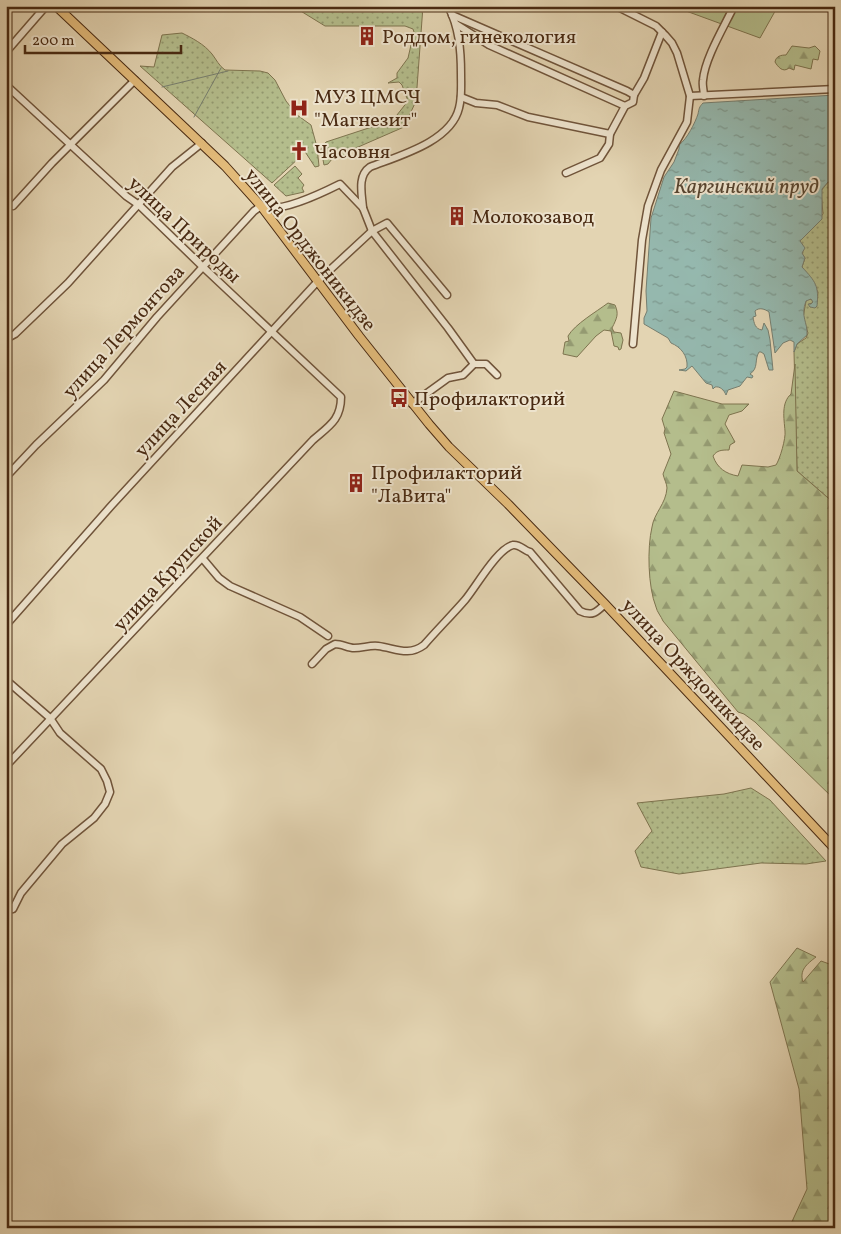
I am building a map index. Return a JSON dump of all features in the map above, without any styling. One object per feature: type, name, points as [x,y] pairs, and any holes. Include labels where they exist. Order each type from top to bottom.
[{"type":"main road","name":"улица Орджоникидзе","points":[[56,6],[202,143],[261,206],[412,404],[450,447],[527,524]]},
{"type":"main road","name":"улица Орждоникидзе","points":[[527,524],[606,604],[835,849]]},
{"type":"street","points":[[6,52],[46,6]]},
{"type":"street","points":[[362,208],[362,179],[364,171],[416,149],[439,136],[449,127],[459,110],[461,97],[459,42],[456,24],[448,6]]},
{"type":"street","points":[[616,6],[644,19],[662,32],[672,43],[677,53],[690,96],[687,122],[661,170],[648,206],[642,240],[633,344]]},
{"type":"street","points":[[704,96],[703,80],[708,64],[734,6]]},
{"type":"street","points":[[452,15],[634,95]]},
{"type":"street","points":[[456,24],[489,45],[625,106]]},
{"type":"street","points":[[566,173],[600,158],[625,106],[633,102],[634,95],[644,78],[662,32]]},
{"type":"street","points":[[14,206],[52,163],[72,145],[134,80]]},
{"type":"street","name":"улица Природы","points":[[6,85],[126,196],[139,205],[341,397]]},
{"type":"street","points":[[690,96],[835,89]]},
{"type":"street","points":[[461,97],[476,103],[496,105],[528,118],[610,134]]},
{"type":"street","points":[[6,339],[15,334],[68,283],[172,168],[202,143]]},
{"type":"street","points":[[261,206],[266,208],[282,207],[310,199],[340,184],[362,208],[372,231],[474,364]]},
{"type":"street","name":"улица Лермонтова","points":[[6,477],[36,445],[104,380],[203,267],[254,211],[261,206]]},
{"type":"street","name":"улица Лесная","points":[[6,625],[111,506],[318,281],[372,231],[387,223],[446,295]]},
{"type":"street","points":[[412,404],[448,378],[463,374],[474,364],[486,364],[497,375]]},
{"type":"street","name":"улица Крупской","points":[[6,766],[203,559],[313,440],[337,417],[341,406],[341,397]]},
{"type":"street","points":[[312,664],[326,649],[335,644],[353,648],[376,646],[401,652],[418,649],[424,645],[466,599],[496,558],[514,545],[530,552],[580,611],[588,614],[595,613],[606,604]]},
{"type":"street","points":[[203,559],[219,578],[230,586],[300,617],[328,636]]},
{"type":"street","points":[[6,680],[50,718],[60,733],[101,769],[110,792],[105,804],[94,818],[62,844],[21,893],[10,910]]},
{"type":"green space","points":[[301,6],[423,6],[416,101],[404,127],[349,151],[349,155],[332,159],[328,164],[324,165],[321,149],[326,142],[393,120],[408,101],[399,82],[388,83],[397,78],[397,73],[408,58],[414,32],[413,29],[405,26],[325,26],[299,10]]},
{"type":"green space","points":[[687,6],[778,6],[760,38],[686,11]]},
{"type":"green space","points":[[182,33],[205,47],[225,70],[268,73],[275,80],[286,101],[297,115],[311,125],[317,147],[319,166],[315,167],[302,147],[299,146],[295,152],[300,157],[272,183],[140,66],[154,67],[162,35]]},
{"type":"green space","points":[[792,46],[809,48],[815,46],[820,51],[818,60],[813,59],[811,69],[795,65],[794,70],[789,68],[785,70],[778,66],[775,62],[776,58],[786,55]]},
{"type":"green space","points":[[295,166],[302,174],[298,178],[304,185],[302,188],[304,192],[286,196],[274,185]]},
{"type":"green space","points":[[828,182],[835,183],[835,504],[797,471],[794,352],[797,344],[806,338],[808,333],[803,318],[806,301],[808,299],[813,300],[813,303],[809,304],[810,307],[817,304],[818,292],[802,267],[805,258],[802,254],[803,250],[800,241],[823,214],[821,191]]},
{"type":"green space","points":[[608,303],[615,305],[617,311],[612,328],[614,332],[621,333],[623,340],[621,349],[619,350],[618,347],[614,346],[611,331],[604,330],[577,357],[563,354],[565,342],[569,341],[568,336],[571,332]]},
{"type":"green space","points":[[795,364],[797,471],[835,504],[835,800],[755,722],[738,712],[663,621],[657,611],[651,589],[650,536],[653,522],[666,494],[667,486],[663,474],[671,454],[664,433],[665,429],[662,419],[674,391],[722,404],[749,404],[742,411],[729,415],[725,424],[735,442],[730,445],[729,450],[720,451],[713,456],[722,470],[738,476],[742,465],[768,467],[776,465],[778,462],[785,438],[784,406],[791,394]]},
{"type":"green space","points":[[751,788],[770,800],[826,861],[806,864],[761,863],[679,874],[641,867],[635,851],[652,831],[637,803],[724,794]]},
{"type":"green space","points":[[797,948],[816,957],[803,971],[803,982],[821,961],[835,966],[835,1228],[789,1228],[807,1189],[799,1089],[770,982]]},
{"type":"water","name":"Каргинский пруд","points":[[835,95],[835,183],[828,182],[822,189],[822,219],[800,241],[805,248],[802,253],[805,258],[802,267],[811,277],[817,289],[817,306],[815,308],[810,307],[808,304],[813,302],[811,299],[806,301],[804,307],[807,335],[797,344],[794,352],[794,342],[790,340],[783,343],[775,353],[769,312],[762,309],[755,311],[756,316],[753,317],[755,325],[762,330],[764,323],[768,330],[773,370],[769,370],[764,354],[759,352],[753,372],[750,374],[753,376],[752,378],[747,377],[740,386],[728,390],[726,395],[720,388],[715,387],[713,389],[712,385],[706,383],[692,366],[686,371],[679,370],[687,367],[683,352],[671,343],[668,338],[644,324],[647,311],[646,291],[651,218],[664,177],[674,162],[679,145],[690,131],[703,103]]},
{"type":"waterway","points":[[194,117],[221,68]]},
{"type":"waterway","points":[[162,87],[228,71]]},
{"type":"place","name":"Роддом, гинекология","points":[[367,36]]},
{"type":"place","name":"МУЗ ЦМСЧ \"Магнезит\"","points":[[299,108]]},
{"type":"place","name":"Часовня","points":[[299,151]]},
{"type":"place","name":"Молокозавод","points":[[457,216]]},
{"type":"place","name":"Профилакторий","points":[[399,398]]},
{"type":"place","name":"Профилакторий \"ЛаВита\"","points":[[356,483]]}]
